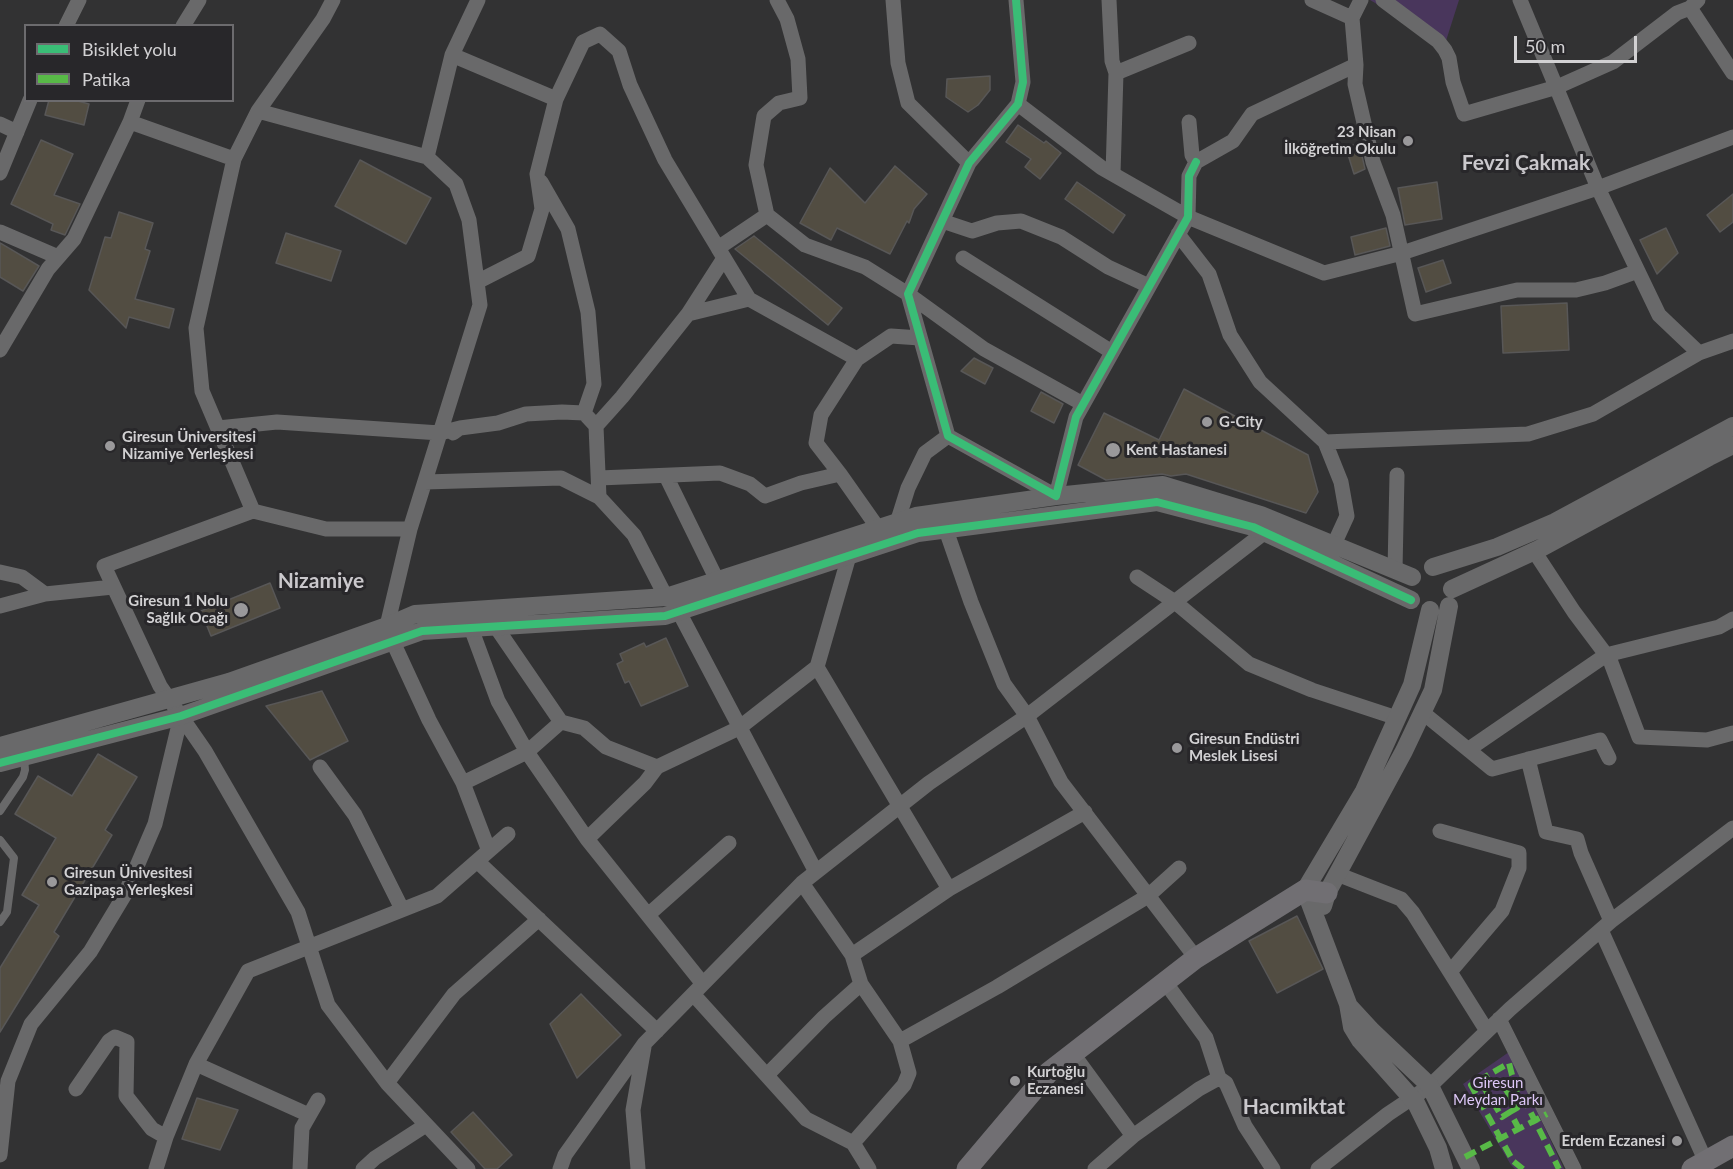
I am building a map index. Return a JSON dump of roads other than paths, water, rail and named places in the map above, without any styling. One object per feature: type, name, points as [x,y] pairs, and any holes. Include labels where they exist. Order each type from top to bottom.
[{"type":"main road","points":[[967,1169],[1049,1072],[1196,958],[1305,890],[1327,893]]},
{"type":"main road","points":[[1699,1166],[1733,1146]]},
{"type":"street","points":[[67,24],[78,0]]},
{"type":"street","points":[[184,24],[199,0]]},
{"type":"street","points":[[253,511],[202,391],[196,328],[234,159],[258,111],[323,20],[333,0]]},
{"type":"street","points":[[427,158],[452,55],[478,0]]},
{"type":"street","points":[[777,0],[787,19],[798,59],[800,98],[779,103],[765,116],[756,165],[767,215],[805,245],[865,267],[908,294],[984,349],[1083,404]]},
{"type":"street","points":[[892,0],[898,63],[908,103],[969,163]]},
{"type":"street","points":[[1016,0],[1023,82],[1018,104],[969,163],[908,294],[948,436],[1056,496]]},
{"type":"street","points":[[1109,0],[1112,61],[1116,73],[1113,174]]},
{"type":"street","points":[[1312,0],[1352,18]]},
{"type":"street","points":[[1361,0],[1352,18],[1356,65],[1355,84],[1373,162],[1394,215],[1415,314],[1517,290],[1576,290],[1605,283],[1638,271]]},
{"type":"street","points":[[1383,0],[1438,41],[1449,58],[1453,82],[1464,114],[1557,87],[1612,62],[1677,13],[1694,4],[1733,72]]},
{"type":"street","points":[[1520,0],[1598,188],[1659,315],[1698,353]]},
{"type":"street","points":[[477,282],[528,256],[542,209],[537,174],[556,99],[583,42],[600,34],[619,51],[630,85],[665,160],[749,299],[857,359]]},
{"type":"street","points":[[1116,73],[1189,44]]},
{"type":"street","points":[[452,55],[556,99]]},
{"type":"street","points":[[1056,496],[1076,417],[1188,217],[1189,176],[1196,162],[1233,141],[1252,114],[1356,65]]},
{"type":"street","points":[[0,173],[29,102]]},
{"type":"street","points":[[0,350],[48,269],[74,239],[137,102]]},
{"type":"street","points":[[1018,104],[1102,168],[1188,217],[1324,273],[1402,253],[1598,188],[1733,138]]},
{"type":"street","points":[[258,111],[427,158],[456,184],[469,220],[480,305],[410,530],[390,634],[429,720],[464,783],[483,856],[539,919],[657,1031]]},
{"type":"street","points":[[130,122],[234,159]]},
{"type":"street","points":[[1189,122],[1192,155],[1196,162]]},
{"type":"street","points":[[0,124],[17,132]]},
{"type":"street","points":[[537,174],[568,229],[588,312],[594,384],[584,413]]},
{"type":"street","points":[[596,426],[688,314],[721,253],[767,215]]},
{"type":"street","points":[[942,221],[972,231],[997,223],[1021,221],[1062,237],[1108,267],[1149,286]]},
{"type":"street","points":[[0,232],[58,257]]},
{"type":"street","points":[[1178,234],[1209,274],[1230,335],[1260,382],[1325,442],[1341,482],[1347,516],[1330,553]]},
{"type":"street","points":[[963,258],[1112,352]]},
{"type":"street","points":[[688,314],[749,299]]},
{"type":"street","points":[[878,528],[816,443],[821,415],[857,359],[891,336],[920,338]]},
{"type":"street","points":[[1325,442],[1528,434],[1593,414],[1698,353],[1733,341]]},
{"type":"street","points":[[218,428],[277,422],[438,440],[460,428],[498,423],[526,414],[584,413],[596,426],[600,498]]},
{"type":"street","points":[[1,747],[390,634],[666,616],[918,533],[1157,502],[1404,574],[1488,550],[1555,522],[1733,426]]},
{"type":"street","points":[[897,523],[908,488],[925,453],[948,436]]},
{"type":"street","points":[[1444,1169],[1430,1130],[1412,1098],[1352,1028],[1347,1004],[1305,890],[1364,791],[1412,685],[1430,610],[1534,551],[1708,457],[1733,446]]},
{"type":"street","points":[[598,478],[720,473],[750,484],[765,496],[801,483],[840,474]]},
{"type":"street","points":[[1396,475],[1404,574],[1411,600]]},
{"type":"street","points":[[666,476],[717,580]]},
{"type":"street","points":[[425,482],[561,478],[600,498],[634,535],[666,597]]},
{"type":"street","points":[[1,747],[24,756],[181,716],[390,634],[415,614],[666,597],[916,516],[1056,496],[1163,485],[1261,515],[1430,610]]},
{"type":"street","points":[[410,530],[326,529],[253,511],[104,566],[160,686],[205,751],[298,912],[328,1005],[387,1083],[468,1169]]},
{"type":"street","points":[[946,530],[970,602],[1004,684],[1028,716],[1061,782],[1196,958]]},
{"type":"street","points":[[560,1169],[565,1155],[644,1044],[802,883],[929,783],[1028,716],[1265,532]]},
{"type":"street","points":[[1534,551],[1574,612],[1610,660],[1639,737],[1707,740],[1733,733]]},
{"type":"street","points":[[587,839],[645,783],[657,767],[739,728],[817,667],[849,556]]},
{"type":"street","points":[[1320,933],[1322,910],[1327,893],[1404,751],[1433,690],[1451,598],[1448,573],[1433,567]]},
{"type":"street","points":[[0,572],[22,577],[45,594]]},
{"type":"street","points":[[1137,578],[1175,602],[1249,664],[1312,690],[1397,718]]},
{"type":"street","points":[[0,606],[45,594],[113,587]]},
{"type":"street","points":[[679,612],[816,872]]},
{"type":"street","points":[[1469,749],[1606,655],[1719,627],[1733,619]]},
{"type":"street","points":[[496,627],[561,722],[584,728],[606,747],[657,767]]},
{"type":"street","points":[[471,628],[498,701],[527,752],[587,839],[648,915],[698,989],[767,1074],[806,1119],[853,1143],[869,1169]]},
{"type":"street","points":[[817,667],[949,889]]},
{"type":"street","points":[[1422,712],[1492,769],[1600,740],[1609,758]]},
{"type":"street","points":[[0,1155],[8,1081],[31,1024],[90,952],[125,894],[155,824],[181,716]]},
{"type":"street","points":[[464,783],[527,752],[561,722]]},
{"type":"street","points":[[1528,759],[1546,832],[1577,839],[1606,926],[1699,1166]]},
{"type":"street","points":[[320,767],[355,815],[402,909]]},
{"type":"street","points":[[852,955],[949,889],[1084,812]]},
{"type":"street","points":[[1318,1169],[1430,1086],[1499,1019],[1606,926],[1733,828]]},
{"type":"street","points":[[1440,831],[1519,853],[1519,868],[1502,911],[1450,972]]},
{"type":"street","points":[[156,1169],[166,1137],[196,1064],[248,971],[437,896],[508,834]]},
{"type":"street","points":[[648,915],[729,843]]},
{"type":"street","points":[[900,1041],[997,987],[1148,896],[1179,867]]},
{"type":"street","points":[[1337,874],[1401,900],[1413,913],[1487,1031]]},
{"type":"street","points":[[802,883],[852,955],[861,984],[900,1041],[909,1073],[904,1085],[853,1143]]},
{"type":"street","points":[[387,1083],[454,994],[539,919]]},
{"type":"street","points":[[1165,982],[1206,1038],[1219,1078],[1226,1083],[1245,1126],[1273,1169]]},
{"type":"street","points":[[767,1074],[861,984]]},
{"type":"street","points":[[1347,1004],[1430,1086],[1472,1169]]},
{"type":"street","points":[[1499,1019],[1574,1169]]},
{"type":"street","points":[[76,1089],[110,1041],[115,1037],[127,1042],[126,1096],[152,1129],[166,1137]]},
{"type":"street","points":[[638,1169],[633,1110],[644,1044]]},
{"type":"street","points":[[1073,1054],[1133,1136]]},
{"type":"street","points":[[196,1064],[309,1114]]},
{"type":"street","points":[[1100,1168],[1133,1136],[1199,1089],[1219,1078]]},
{"type":"street","points":[[300,1169],[302,1128],[318,1100]]},
{"type":"street","points":[[363,1169],[375,1158],[426,1125]]},
{"type":"lane","points":[[0,811],[23,777],[26,770],[24,756]]},
{"type":"lane","points":[[0,840],[14,858],[7,912],[0,922]]},
{"type":"place","name":"23 Nisan İlköğretim Okulu","points":[[1408,141]]},
{"type":"place","name":"G-City","points":[[1207,422]]},
{"type":"place","name":"Giresun Üniversitesi Nizamiye Yerleşkesi","points":[[110,446]]},
{"type":"place","name":"Kent Hastanesi","points":[[1113,450]]},
{"type":"place","name":"Giresun 1 Nolu Sağlık Ocağı","points":[[241,610]]},
{"type":"place","name":"Giresun Endüstri Meslek Lisesi","points":[[1177,748]]},
{"type":"place","name":"Giresun Ünivesitesi Gazipaşa Yerleşkesi","points":[[52,882]]},
{"type":"place","name":"Kurtoğlu Eczanesi","points":[[1015,1081]]},
{"type":"place","name":"Erdem Eczanesi","points":[[1677,1141]]},
{"type":"district","name":"Fevzi Çakmak","points":[[1526,163]]},
{"type":"district","name":"Nizamiye","points":[[321,581]]},
{"type":"district","name":"Hacımiktat","points":[[1294,1107]]},
{"type":"park label","name":"Giresun Meydan Parkı","points":[[1498,1092]]}]
